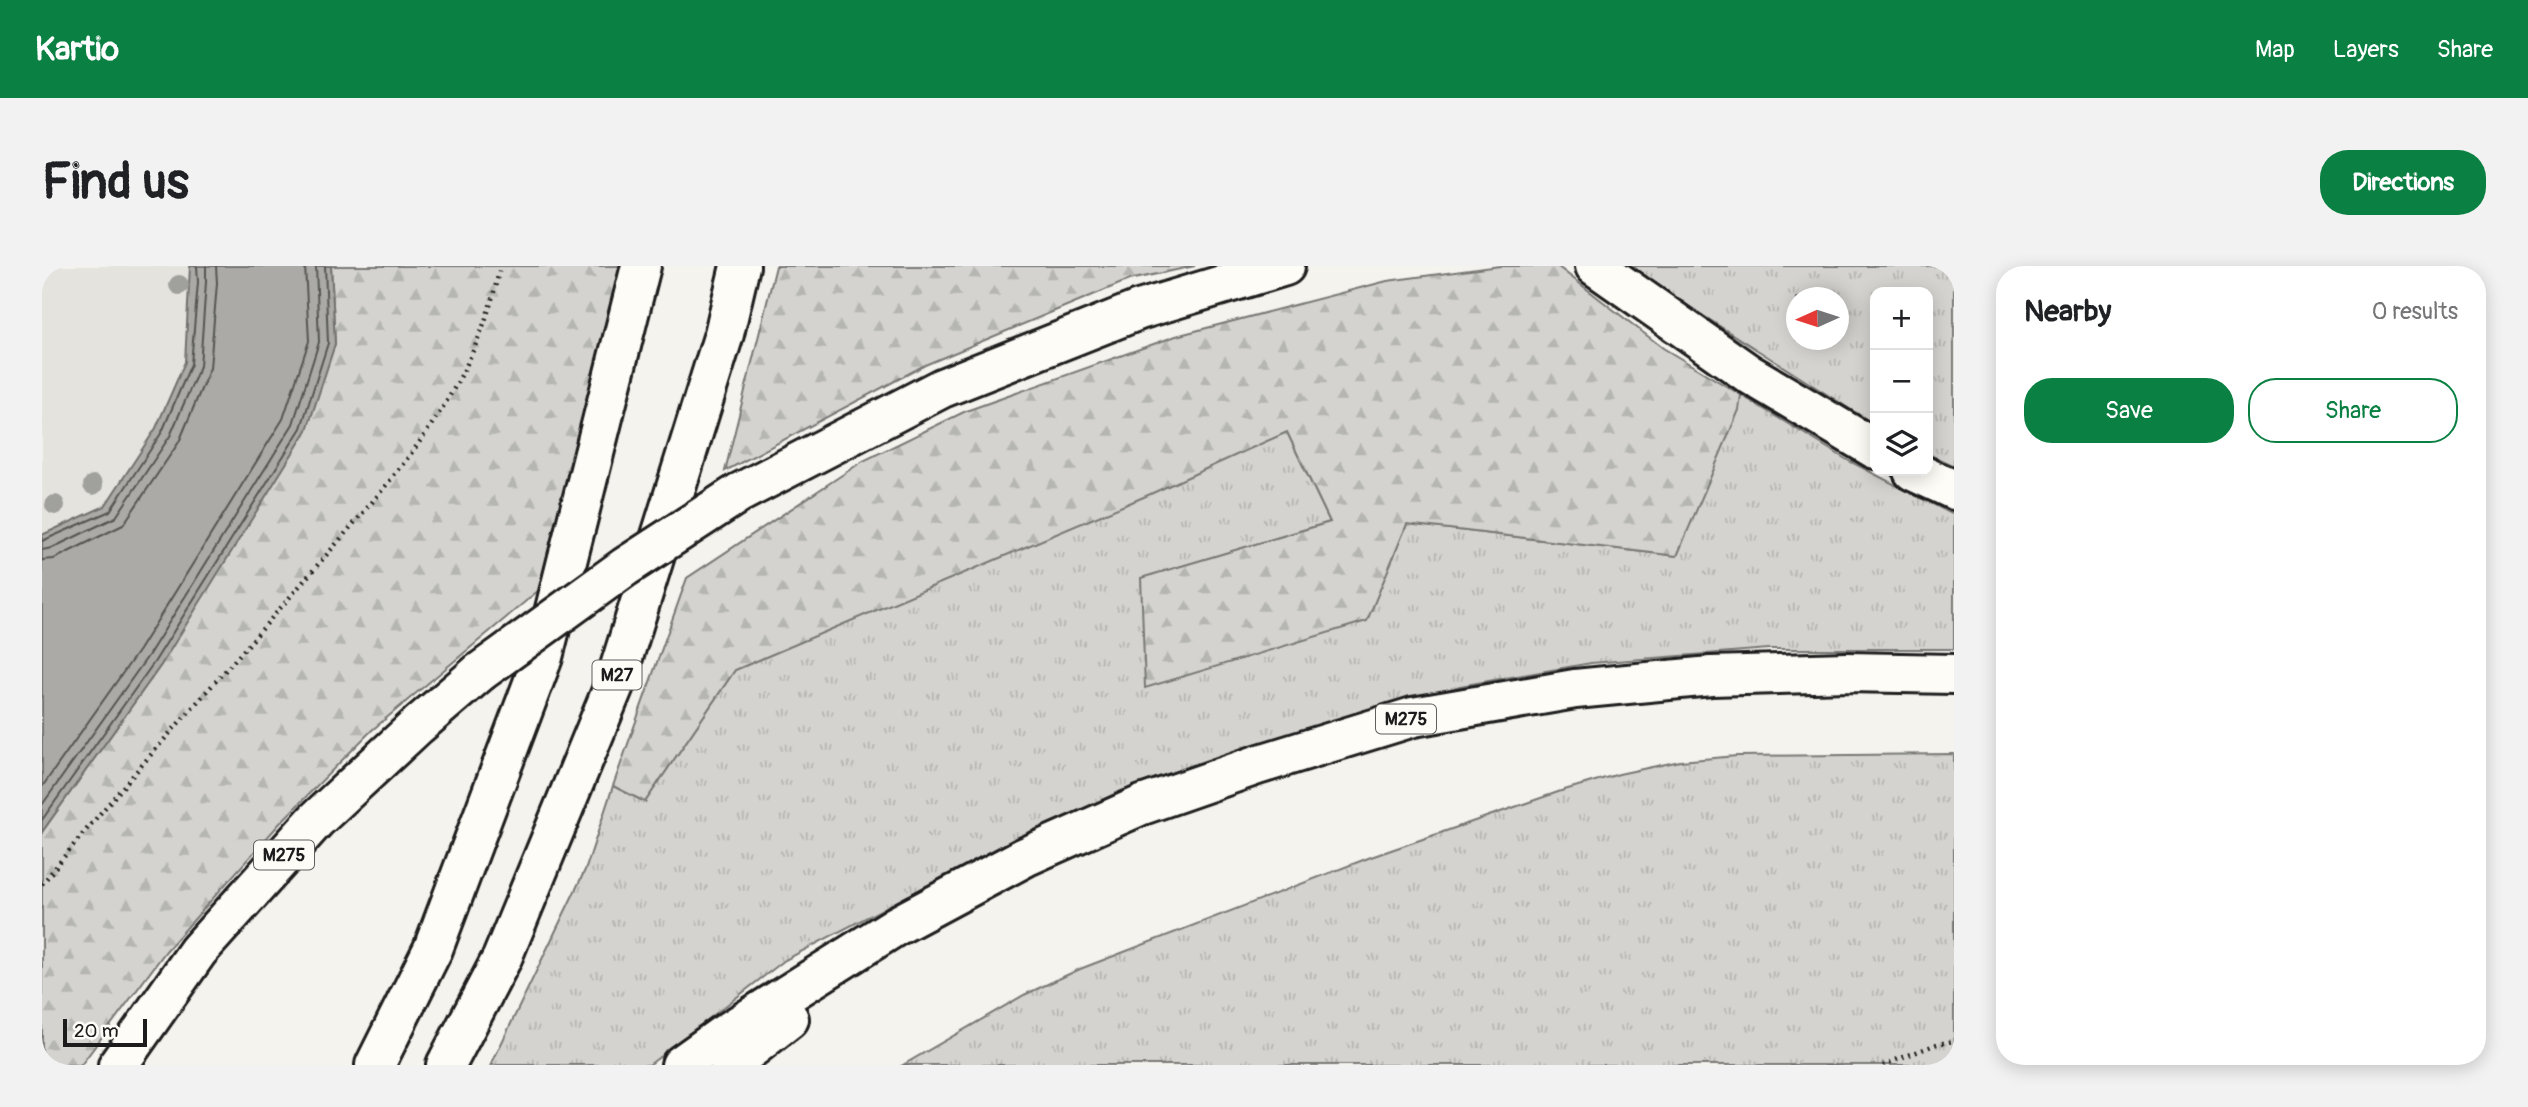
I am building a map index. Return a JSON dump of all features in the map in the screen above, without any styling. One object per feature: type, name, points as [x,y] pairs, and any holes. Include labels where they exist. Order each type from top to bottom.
[{"type":"highway","points":[[375,1065],[433,949],[544,657],[641,266]]},
{"type":"highway","name":"M27","points":[[446,1065],[502,958],[615,683],[724,334],[740,266]]},
{"type":"highway","name":"M275","points":[[118,1065],[198,951],[316,820],[417,726],[480,672],[625,567],[739,494],[942,388],[1139,310],[1285,266]]},
{"type":"highway","points":[[1595,266],[1749,374],[1870,446]]},
{"type":"highway","points":[[1924,476],[1954,490]]},
{"type":"highway","name":"M275","points":[[730,1065],[778,1028],[896,926],[1025,857],[1142,805],[1257,765],[1413,717],[1576,689],[1711,676],[1846,672],[1954,674]]},
{"type":"highway","points":[[681,1065],[723,1035],[896,926]]},
{"type":"path","points":[[42,884],[86,829],[250,644],[410,457],[443,411],[471,357],[494,297],[499,266]]},
{"type":"path","points":[[1882,1065],[1937,1044],[1954,1041]]},
{"type":"shaded area","points":[[42,266],[546,266],[42,941]]},
{"type":"green space","points":[[331,266],[621,266],[551,580],[371,731],[281,822],[166,951],[81,1065],[42,1065],[42,832],[161,665],[335,344]]},
{"type":"green space","points":[[776,266],[1195,266],[1129,280],[925,365],[725,471]]},
{"type":"green space","points":[[1500,266],[1557,266],[1663,348],[1741,395],[1739,410],[1677,556],[1407,524],[1367,621],[1145,688],[1141,578],[1330,522],[1287,432],[1146,496],[735,670],[645,802],[613,786],[687,578],[863,461],[966,411],[1176,336],[1387,281]]},
{"type":"green space","points":[[1625,266],[1954,266],[1954,466],[1933,456],[1933,287],[1870,287],[1870,422]]},
{"type":"green space","points":[[1741,395],[1870,472],[1870,476],[1878,476],[1954,515],[1954,649],[1769,649],[1591,663],[1460,686],[1252,748],[1121,791],[959,869],[785,960],[649,1065],[491,1065],[586,868],[613,786],[645,802],[735,670],[1287,432],[1330,522],[1142,578],[1366,621],[1407,524],[1677,556]]},
{"type":"green space","points":[[1954,754],[1954,1065],[903,1065],[1024,995],[1080,969],[1371,857],[1561,791],[1619,774],[1680,761],[1737,756]]},
{"type":"water","points":[[190,266],[331,266],[335,344],[307,430],[161,665],[42,832],[42,535],[105,506],[156,428],[185,362]]}]
